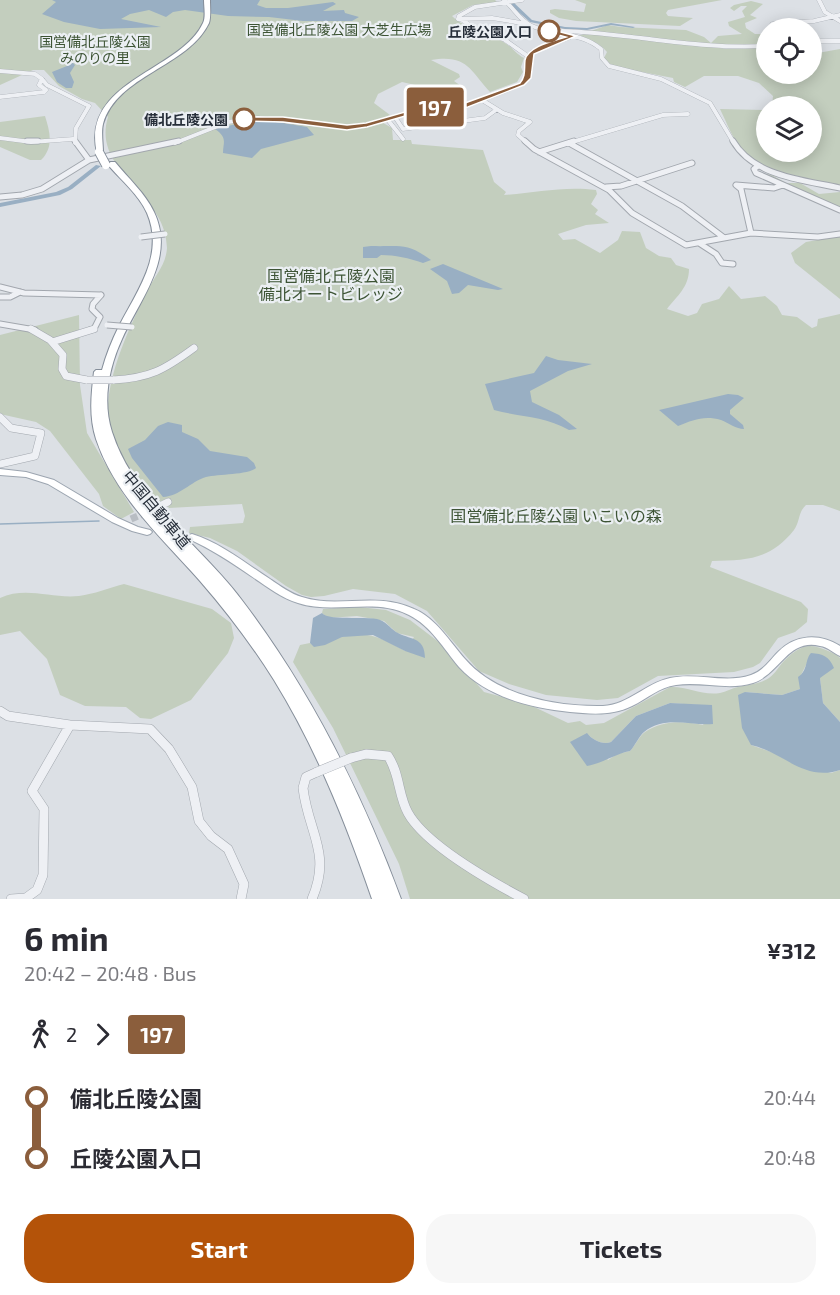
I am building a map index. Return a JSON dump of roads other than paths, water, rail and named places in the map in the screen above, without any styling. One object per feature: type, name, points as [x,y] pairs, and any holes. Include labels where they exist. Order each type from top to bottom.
[{"type":"highway","name":"中国自動車道","points":[[209,0],[211,14],[190,43],[132,83],[110,103],[99,119],[97,128],[102,151],[109,165],[142,208],[151,243],[149,260],[142,280],[110,339],[97,377],[95,408],[102,445],[121,481],[225,602],[284,685],[330,771],[380,899]]},
{"type":"highway","name":"中国自動車道","points":[[109,165],[147,207],[158,242],[149,281],[117,339],[105,377],[102,407],[110,442],[129,478],[233,597],[269,645],[305,701],[354,798],[393,899]]},
{"type":"main road","points":[[0,472],[18,473],[48,480],[121,525],[147,532]]},
{"type":"main road","points":[[192,537],[210,544],[282,591],[300,600],[325,605],[389,604],[414,613],[427,622],[470,672],[488,686],[517,698],[534,702],[613,710],[669,682],[696,680],[738,682],[759,677],[794,642],[817,641],[836,648],[840,652]]},
{"type":"street","points":[[522,0],[475,7],[459,16],[458,19],[503,39],[522,55],[529,57]]},
{"type":"street","points":[[819,0],[825,12],[840,21]]},
{"type":"street","points":[[506,1],[527,24]]},
{"type":"street","points":[[822,19],[840,15]]},
{"type":"street","points":[[461,19],[492,18],[527,24],[597,45],[604,63],[609,66],[661,79],[706,100],[714,107],[739,152],[758,166],[785,176],[840,188]]},
{"type":"street","points":[[557,33],[568,31],[634,36],[724,48],[756,46]]},
{"type":"street","points":[[0,197],[34,192],[89,160],[175,143],[210,128],[237,120],[283,120],[347,127],[388,120],[426,108],[461,106],[525,82],[529,57],[534,50],[573,36]]},
{"type":"street","points":[[822,41],[840,41]]},
{"type":"street","points":[[0,71],[35,74],[47,85],[89,106],[76,126],[73,139],[80,152],[89,160]]},
{"type":"street","points":[[0,97],[44,92],[46,90],[39,85],[42,79]]},
{"type":"street","points":[[482,100],[496,110],[530,122],[519,131],[518,135],[539,152],[609,190],[627,210],[686,245],[751,233],[818,237],[840,234]]},
{"type":"street","points":[[394,117],[403,129],[486,118],[496,110]]},
{"type":"street","points":[[539,152],[663,115],[688,114]]},
{"type":"street","points":[[388,120],[403,139]]},
{"type":"street","points":[[0,138],[31,142],[73,139]]},
{"type":"street","points":[[569,143],[682,206],[723,237]]},
{"type":"street","points":[[598,184],[615,187],[692,163]]},
{"type":"street","points":[[758,166],[754,169],[756,173],[840,212]]},
{"type":"street","points":[[751,233],[740,195],[741,189],[736,184],[774,188],[783,185]]},
{"type":"street","points":[[141,237],[165,234]]},
{"type":"street","points":[[699,243],[716,254],[722,263],[733,264]]},
{"type":"street","points":[[0,287],[20,292],[101,295],[93,304],[92,309],[99,315],[98,322],[91,331],[52,342]]},
{"type":"street","points":[[0,297],[10,297],[20,292]]},
{"type":"street","points":[[98,322],[107,326],[132,327]]},
{"type":"street","points":[[0,324],[24,326],[48,336],[63,355],[62,369],[66,376],[87,380],[148,378],[172,365],[194,348]]},
{"type":"street","points":[[0,417],[11,428],[41,433],[36,456],[0,464]]},
{"type":"street","points":[[160,506],[168,502]]},
{"type":"street","points":[[121,525],[131,519]]},
{"type":"street","points":[[0,711],[8,716],[70,725],[133,726],[150,729],[157,734],[192,787],[199,821],[211,836],[228,849],[244,884],[241,899]]},
{"type":"street","points":[[11,899],[26,898],[37,890],[43,875],[44,809],[32,791],[70,725]]},
{"type":"street","points":[[312,899],[319,888],[323,871],[321,855],[302,788],[306,777],[366,754],[388,756],[394,764],[407,812],[419,829],[524,899]]},
{"type":"water","points":[[52,0],[260,0],[257,5],[266,8],[288,8],[333,2],[336,4],[323,11],[344,10],[345,13],[359,17],[352,21],[303,21],[228,16],[185,10],[173,12],[166,17],[149,10],[130,14],[121,19],[161,27],[100,29],[64,22],[42,14],[56,2]]},
{"type":"water","points":[[71,61],[75,65],[70,73],[74,82],[72,88],[66,88],[57,82],[52,72],[67,66]]},
{"type":"water","points":[[245,122],[277,122],[307,127],[314,135],[261,149],[252,158],[223,153],[223,138],[215,129]]},
{"type":"water","points":[[363,247],[409,248],[431,260],[423,263],[386,255],[377,258],[363,258]]},
{"type":"water","points":[[443,264],[503,289],[468,285],[459,293],[452,294],[447,281],[430,269]]},
{"type":"water","points":[[546,356],[558,360],[592,364],[568,371],[530,391],[532,402],[559,415],[577,429],[569,430],[542,419],[494,410],[485,384],[534,373]]},
{"type":"water","points":[[728,394],[744,398],[730,410],[730,414],[743,425],[744,429],[709,418],[694,420],[678,426],[659,410]]},
{"type":"water","points":[[168,422],[182,425],[182,432],[198,439],[210,451],[247,457],[256,468],[246,472],[206,477],[175,494],[163,497],[132,458],[128,449],[145,440],[158,426]]},
{"type":"water","points":[[322,613],[339,618],[380,620],[401,635],[419,642],[425,658],[373,635],[342,637],[325,645],[314,647],[310,643],[313,618]]},
{"type":"water","points":[[811,653],[825,656],[834,668],[820,678],[823,703],[840,722],[840,770],[827,773],[804,769],[751,745],[742,728],[738,695],[745,692],[782,695],[800,689],[798,677],[803,672]]},
{"type":"water","points":[[670,703],[712,705],[713,724],[678,722],[660,724],[644,732],[630,751],[587,766],[570,742],[587,733],[598,741],[611,742],[636,716]]},
{"type":"waterway","points":[[510,2],[530,21],[565,28],[587,29],[611,24],[633,27]]},
{"type":"waterway","points":[[0,205],[58,194],[70,188],[98,166]]},
{"type":"waterway","points":[[0,524],[99,521]]},
{"type":"tunnel","points":[[131,519],[147,512]]},
{"type":"place","name":"丘陵公園入口","points":[[549,31]]},
{"type":"place","name":"備北丘陵公園","points":[[244,119]]},
{"type":"park label","name":"国営備北丘陵公園 大芝生広場","points":[[339,29]]},
{"type":"park label","name":"国営備北丘陵公園 みのりの里","points":[[95,50]]},
{"type":"park label","name":"国営備北丘陵公園 備北オートビレッジ","points":[[331,284]]},
{"type":"park label","name":"国営備北丘陵公園 いこいの森","points":[[556,515]]}]
